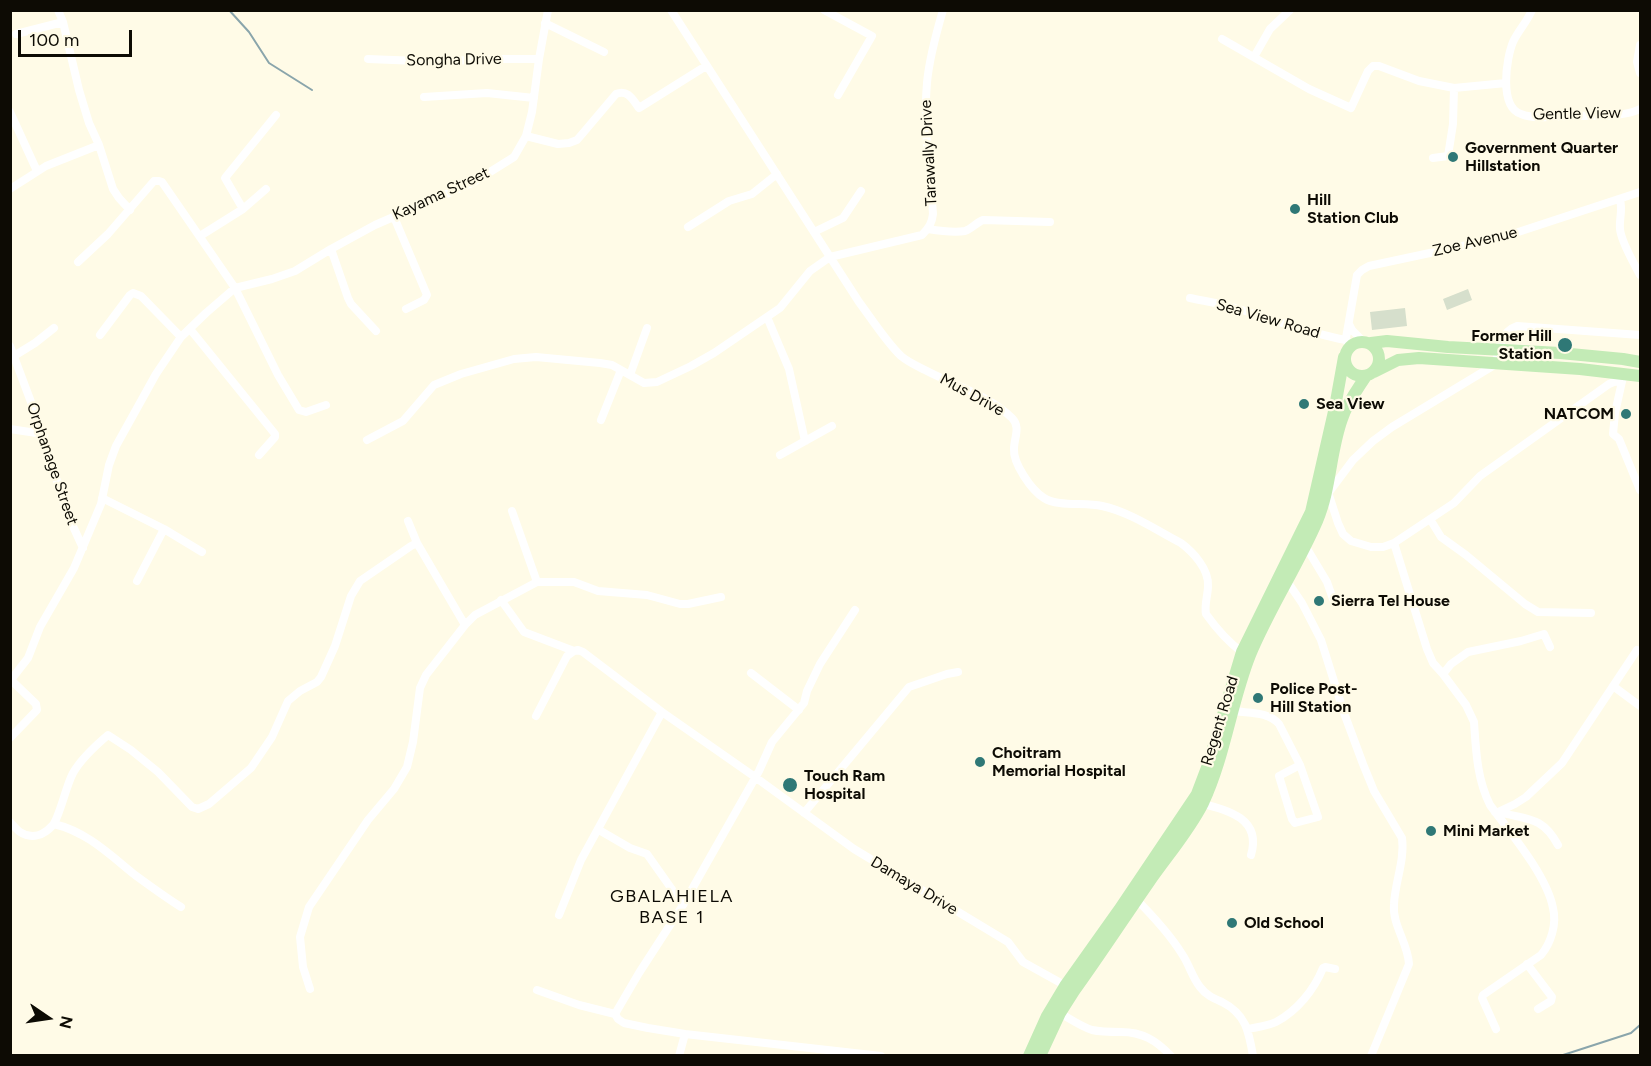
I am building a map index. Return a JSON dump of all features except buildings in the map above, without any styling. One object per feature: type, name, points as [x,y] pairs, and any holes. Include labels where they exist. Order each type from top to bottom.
[{"type":"main road","points":[[1641,362],[1571,354],[1387,341],[1354,343],[1346,348],[1347,369],[1356,375],[1370,374],[1398,360],[1408,358],[1447,359],[1623,377],[1641,376]]},
{"type":"main road","points":[[1366,342],[1375,348],[1379,361],[1370,374]]},
{"type":"main road","name":"Regent Road","points":[[1029,1056],[1070,988],[1098,958],[1134,897],[1184,834],[1197,802],[1216,769],[1242,652],[1307,521],[1315,497],[1325,486],[1346,348]]},
{"type":"main road","name":"Regent Road","points":[[1229,710],[1250,656],[1318,517],[1337,433],[1347,406],[1370,374]]},
{"type":"main road","name":"Regent Road","points":[[1040,1056],[1056,1010]]},
{"type":"street","points":[[58,10],[63,21],[89,123],[99,145],[113,189],[130,210]]},
{"type":"street","points":[[671,10],[830,257]]},
{"type":"street","points":[[824,10],[872,36],[838,95]]},
{"type":"street","name":"Tarawally Drive","points":[[630,375],[644,383],[650,383],[692,366],[780,308],[810,271],[830,257],[915,237],[928,229],[933,214],[927,150],[927,82],[929,64],[943,10]]},
{"type":"street","points":[[1254,57],[1270,29],[1290,10]]},
{"type":"street","name":"Gentle View","points":[[1532,10],[1510,50],[1506,83],[1510,103],[1515,112],[1525,115],[1624,114],[1641,109]]},
{"type":"street","points":[[546,16],[604,52]]},
{"type":"street","name":"Kayama Street","points":[[235,288],[295,271],[331,249],[394,217],[474,182],[514,157],[526,136],[546,16]]},
{"type":"street","points":[[16,34],[63,21]]},
{"type":"street","points":[[1222,39],[1309,89],[1351,108],[1368,71],[1373,66],[1379,66],[1419,81],[1454,88],[1506,83]]},
{"type":"street","points":[[1641,45],[1637,62],[1641,73]]},
{"type":"street","name":"Songha Drive","points":[[368,58],[444,62],[479,59],[539,59]]},
{"type":"street","points":[[526,136],[558,144],[577,140],[616,94],[626,93],[639,108],[706,66]]},
{"type":"street","points":[[1433,158],[1448,156],[1453,124],[1454,88]]},
{"type":"street","points":[[424,97],[487,93],[534,98]]},
{"type":"street","points":[[10,112],[37,171]]},
{"type":"street","points":[[243,209],[225,178],[276,115]]},
{"type":"street","points":[[10,189],[46,166],[99,145]]},
{"type":"street","points":[[688,227],[729,201],[752,194],[777,174]]},
{"type":"street","points":[[78,262],[130,210],[154,182],[159,181],[169,190],[235,288],[299,410],[306,412],[326,405]]},
{"type":"street","points":[[200,236],[243,209],[266,189]]},
{"type":"street","points":[[814,232],[843,218],[861,191]]},
{"type":"street","name":"Zoe Avenue","points":[[1346,348],[1348,322],[1357,275],[1369,266],[1500,238],[1641,192]]},
{"type":"street","points":[[1620,200],[1622,206],[1620,233],[1641,275]]},
{"type":"street","points":[[394,217],[427,295],[424,300],[406,309]]},
{"type":"street","points":[[928,229],[966,231],[983,220],[1050,222]]},
{"type":"street","points":[[331,249],[351,304],[376,332]]},
{"type":"street","name":"Mus Drive","points":[[830,257],[859,302],[891,346],[902,357],[987,400],[1014,419],[1017,424],[1014,457],[1022,473],[1037,493],[1056,502],[1086,503],[1124,513],[1187,547],[1203,568],[1208,581],[1206,614],[1224,637],[1242,652]]},
{"type":"street","points":[[10,738],[37,710],[36,704],[11,681],[28,658],[40,627],[83,548],[102,498],[109,465],[116,446],[156,374],[181,337],[235,288]]},
{"type":"street","points":[[100,335],[130,295],[134,293],[141,296],[181,337]]},
{"type":"street","name":"Sea View Road","points":[[1190,298],[1233,307],[1306,330],[1346,348]]},
{"type":"street","points":[[767,317],[789,369],[805,441]]},
{"type":"street","points":[[1348,322],[1352,330],[1366,342]]},
{"type":"street","points":[[1623,377],[1609,384],[1480,476],[1454,503],[1394,543],[1383,547],[1371,547],[1351,541],[1343,534],[1325,486],[1373,441],[1496,364],[1498,350],[1506,333],[1512,328],[1517,326],[1641,335]]},
{"type":"street","points":[[14,356],[54,328]]},
{"type":"street","points":[[367,440],[403,421],[434,385],[461,374],[514,359],[536,357],[584,361],[612,365],[630,375],[647,328]]},
{"type":"street","points":[[190,329],[275,434],[275,437],[259,455]]},
{"type":"street","name":"Orphanage Street","points":[[10,346],[43,434],[66,511],[83,548]]},
{"type":"street","points":[[601,420],[621,370]]},
{"type":"street","points":[[1623,377],[1613,434],[1619,439],[1641,490]]},
{"type":"street","points":[[780,455],[832,426]]},
{"type":"street","points":[[10,429],[43,434]]},
{"type":"street","points":[[102,498],[164,529],[202,552]]},
{"type":"street","points":[[512,511],[537,582]]},
{"type":"street","points":[[1430,519],[1441,537],[1538,612],[1591,613]]},
{"type":"street","points":[[408,521],[417,543],[465,625]]},
{"type":"street","points":[[137,581],[164,529]]},
{"type":"street","points":[[10,822],[20,832],[34,837],[54,824],[74,771],[108,735],[158,772],[192,807],[198,809],[209,804],[258,760],[272,737],[289,700],[321,677],[335,646],[351,596],[360,581],[417,543]]},
{"type":"street","points":[[1394,543],[1432,663],[1443,674],[1471,713],[1474,722],[1480,782],[1485,795],[1543,880],[1554,909],[1553,928],[1548,947],[1541,955],[1483,995],[1482,998],[1496,1029]]},
{"type":"street","points":[[1305,547],[1327,582],[1334,599]]},
{"type":"street","points":[[1287,581],[1302,603],[1321,640],[1344,713],[1374,791],[1402,838],[1401,863],[1393,905],[1395,921],[1409,964],[1371,1056]]},
{"type":"street","points":[[310,989],[303,967],[300,937],[309,908],[368,820],[394,789],[407,767],[414,742],[420,688],[426,675],[475,615],[537,582],[574,582],[598,591],[647,595],[680,604],[721,597]]},
{"type":"street","name":"Damaya Drive","points":[[501,600],[524,632],[574,651],[583,652],[662,712],[854,849],[1008,942],[1023,962],[1070,988]]},
{"type":"street","points":[[615,1014],[683,905],[755,777],[772,742],[804,704],[807,691],[820,664],[855,610]]},
{"type":"street","points":[[1443,674],[1451,664],[1468,652],[1544,634],[1550,647]]},
{"type":"street","points":[[1497,812],[1526,796],[1562,763],[1636,650]]},
{"type":"street","points":[[536,716],[567,656],[574,651]]},
{"type":"street","points":[[804,813],[909,687],[958,672]]},
{"type":"street","points":[[751,673],[799,710]]},
{"type":"street","points":[[1613,686],[1641,706]]},
{"type":"street","points":[[1229,710],[1264,715],[1274,718],[1279,724],[1300,765],[1318,817],[1295,823],[1279,776],[1300,765]]},
{"type":"street","points":[[560,915],[581,860],[662,712]]},
{"type":"street","points":[[1197,802],[1231,812],[1248,825],[1254,837],[1251,855]]},
{"type":"street","points":[[1497,812],[1533,820],[1543,825],[1558,845]]},
{"type":"street","points":[[54,824],[64,826],[92,839],[142,880],[181,907]]},
{"type":"street","points":[[599,830],[630,848],[646,854],[683,905]]},
{"type":"street","points":[[1134,897],[1182,954],[1194,979],[1207,996],[1233,1007],[1242,1017],[1248,1029],[1253,1056]]},
{"type":"street","points":[[1527,964],[1552,994],[1551,1001],[1538,1009]]},
{"type":"street","points":[[1248,1029],[1275,1023],[1281,1019],[1297,1007],[1318,979],[1323,968],[1335,969]]},
{"type":"street","points":[[537,990],[579,1005],[615,1014],[624,1023],[685,1034],[881,1056]]},
{"type":"street","points":[[1056,1010],[1084,1027],[1094,1030],[1145,1035],[1160,1044],[1171,1056]]},
{"type":"street","points":[[679,1056],[685,1034]]},
{"type":"street","points":[[798,1056],[799,1047]]},
{"type":"green space","points":[[1468,289],[1472,300],[1447,310],[1443,299]]},
{"type":"green space","points":[[1405,308],[1407,326],[1372,330],[1370,312]]},
{"type":"waterway","points":[[229,10],[249,32],[269,63],[312,90]]},
{"type":"waterway","points":[[1560,1056],[1631,1033],[1640,1025]]},
{"type":"place","name":"Government Quarter Hillstation","points":[[1453,157]]},
{"type":"place","name":"Hill Station Club","points":[[1295,209]]},
{"type":"place","name":"Former Hill Station","points":[[1565,345]]},
{"type":"place","name":"Sea View","points":[[1304,404]]},
{"type":"place","name":"NATCOM","points":[[1626,414]]},
{"type":"place","name":"Sierra Tel House","points":[[1319,601]]},
{"type":"place","name":"Police Post- Hill Station","points":[[1258,698]]},
{"type":"place","name":"Choitram Memorial Hospital","points":[[980,762]]},
{"type":"place","name":"Touch Ram Hospital","points":[[790,785]]},
{"type":"place","name":"Mini Market","points":[[1431,831]]},
{"type":"place","name":"Old School","points":[[1232,923]]},
{"type":"district","name":"GBALAHIELA BASE 1","points":[[672,907]]}]
